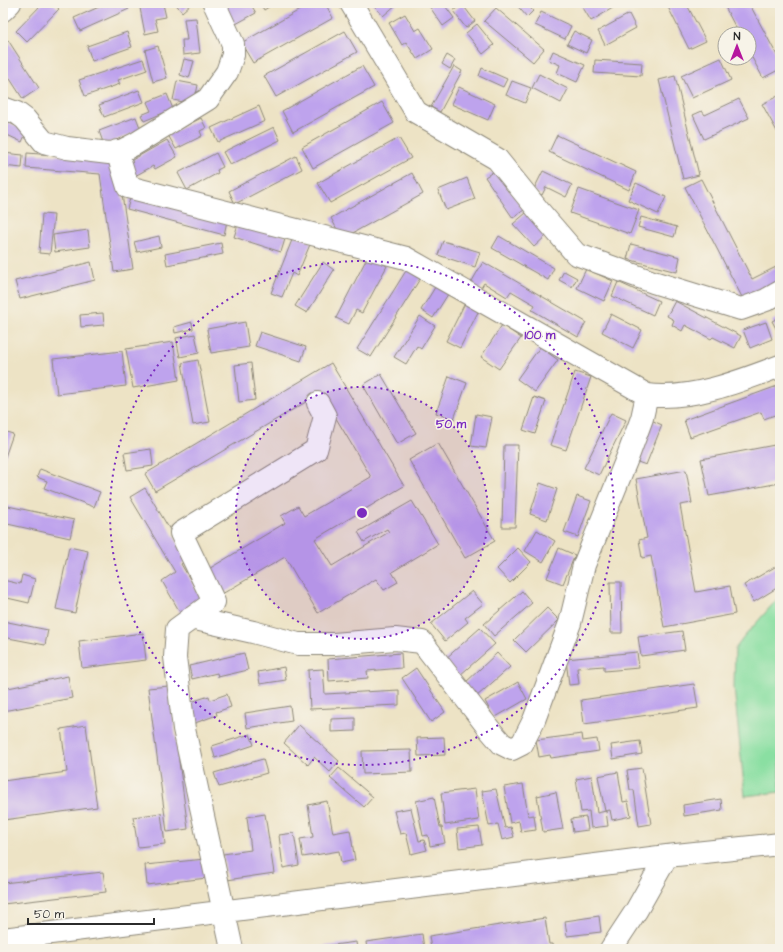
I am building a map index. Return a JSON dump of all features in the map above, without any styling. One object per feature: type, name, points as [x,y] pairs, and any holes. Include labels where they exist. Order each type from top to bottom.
[{"type":"street","points":[[3,10],[10,3]]},
{"type":"street","points":[[3,108],[17,113],[25,119],[44,142],[67,148],[109,153],[135,144],[152,132],[200,106],[218,87],[227,72],[233,55],[233,44],[214,3]]},
{"type":"street","points":[[351,3],[416,112],[497,159],[576,254],[653,282],[741,309],[766,300],[780,292]]},
{"type":"street","points":[[118,151],[128,187],[406,258],[647,395],[681,395],[746,379],[780,366]]},
{"type":"street","points":[[191,618],[298,644],[334,644],[395,639],[422,642],[490,730],[502,744],[512,749],[522,744],[534,720],[570,623],[584,565],[642,418],[647,395]]},
{"type":"street","points":[[232,949],[184,729],[175,657],[177,629],[214,602],[181,533],[316,450],[325,416],[318,404]]},
{"type":"street","points":[[3,939],[667,856],[780,844]]},
{"type":"street","points":[[611,949],[636,911],[667,856]]},
{"type":"green space","points":[[780,596],[780,792],[745,796],[734,687],[735,649]]},
{"type":"building","points":[[43,3],[53,3],[59,9],[27,42],[16,31]]},
{"type":"building","points":[[108,3],[127,3],[129,9],[80,31],[74,18]]},
{"type":"building","points":[[175,3],[192,3],[182,12]]},
{"type":"building","points":[[230,3],[250,3],[256,13],[234,25],[224,6]]},
{"type":"building","points":[[260,3],[275,3],[264,10]]},
{"type":"building","points":[[312,3],[325,3],[333,18],[253,63],[241,43]]},
{"type":"building","points":[[372,3],[396,3],[397,4],[383,16]]},
{"type":"building","points":[[427,3],[443,3],[454,18],[443,26]]},
{"type":"building","points":[[515,3],[526,3],[533,11],[527,17]]},
{"type":"building","points":[[586,3],[621,3],[591,21],[582,6]]},
{"type":"building","points":[[666,3],[686,3],[706,41],[689,49]]},
{"type":"building","points":[[723,3],[749,3],[780,61],[780,69],[763,78],[757,66],[757,26],[735,26]]},
{"type":"building","points":[[163,4],[166,17],[155,19],[158,31],[145,34],[140,8]]},
{"type":"building","points":[[462,4],[475,21],[466,28],[453,11]]},
{"type":"building","points":[[496,8],[544,49],[533,62],[484,21]]},
{"type":"building","points":[[541,12],[571,26],[565,39],[535,25]]},
{"type":"building","points":[[405,14],[415,31],[420,28],[433,49],[417,59],[406,42],[402,45],[389,23]]},
{"type":"building","points":[[629,14],[636,28],[605,45],[598,31]]},
{"type":"building","points":[[196,18],[200,53],[183,55],[182,40],[187,40],[184,19]]},
{"type":"building","points":[[477,24],[494,45],[483,54],[466,33]]},
{"type":"building","points":[[345,31],[357,52],[276,97],[264,76]]},
{"type":"building","points":[[574,31],[592,40],[586,53],[567,44]]},
{"type":"building","points":[[127,32],[132,47],[92,61],[87,46]]},
{"type":"building","points":[[8,40],[39,88],[23,99],[3,68],[3,44]]},
{"type":"building","points":[[158,46],[167,78],[153,82],[145,50]]},
{"type":"building","points":[[553,51],[585,65],[577,82],[557,73],[560,65],[549,60]]},
{"type":"building","points":[[447,55],[455,60],[450,69],[442,64]]},
{"type":"building","points":[[143,59],[147,70],[118,80],[120,84],[85,96],[79,80]]},
{"type":"building","points":[[184,59],[194,61],[189,78],[180,75]]},
{"type":"building","points":[[595,60],[642,63],[641,76],[594,73]]},
{"type":"building","points":[[717,60],[717,66],[725,66],[731,80],[692,98],[681,76]]},
{"type":"building","points":[[362,66],[374,87],[293,132],[282,111]]},
{"type":"building","points":[[454,66],[462,71],[440,112],[431,107]]},
{"type":"building","points":[[482,68],[507,79],[503,87],[479,76]]},
{"type":"building","points":[[539,74],[568,89],[561,103],[532,88]]},
{"type":"building","points":[[675,76],[699,175],[683,179],[659,80]]},
{"type":"building","points":[[177,81],[198,85],[194,104],[173,100]]},
{"type":"building","points":[[512,81],[531,88],[525,103],[506,95]]},
{"type":"building","points":[[459,87],[495,104],[488,120],[451,104]]},
{"type":"building","points":[[139,90],[144,102],[104,117],[99,105]]},
{"type":"building","points":[[167,94],[173,109],[144,121],[141,115],[151,111],[147,102]]},
{"type":"building","points":[[780,95],[780,137],[762,104]]},
{"type":"building","points":[[739,99],[749,118],[704,139],[693,115],[702,111],[705,115]]},
{"type":"building","points":[[382,102],[394,123],[313,168],[302,147]]},
{"type":"building","points":[[259,106],[265,121],[218,142],[211,128]]},
{"type":"building","points":[[136,117],[141,130],[104,145],[99,131]]},
{"type":"building","points":[[201,118],[206,128],[200,131],[202,136],[176,149],[168,135]]},
{"type":"building","points":[[3,120],[27,131],[22,142],[3,133]]},
{"type":"building","points":[[274,127],[280,140],[230,165],[223,152]]},
{"type":"building","points":[[557,135],[636,172],[629,190],[549,152]]},
{"type":"building","points":[[399,138],[411,158],[330,203],[318,183]]},
{"type":"building","points":[[167,140],[177,157],[155,169],[153,166],[133,177],[125,164]]},
{"type":"building","points":[[3,153],[23,155],[22,168],[3,166]]},
{"type":"building","points":[[27,153],[117,160],[133,269],[114,272],[100,174],[26,168]]},
{"type":"building","points":[[216,153],[223,167],[217,170],[218,173],[187,190],[178,173]]},
{"type":"building","points":[[296,156],[302,169],[235,204],[229,191]]},
{"type":"building","points":[[496,170],[524,210],[513,218],[485,177]]},
{"type":"building","points":[[543,171],[572,185],[566,197],[546,187],[542,195],[533,191]]},
{"type":"building","points":[[412,173],[423,194],[342,239],[331,218]]},
{"type":"building","points":[[467,178],[475,199],[446,210],[438,190]]},
{"type":"building","points":[[701,179],[752,279],[780,265],[780,283],[744,301],[685,187]]},
{"type":"building","points":[[636,183],[666,197],[658,214],[628,200]]},
{"type":"building","points":[[579,189],[639,210],[630,234],[570,213]]},
{"type":"building","points":[[131,195],[227,221],[224,235],[127,209]]},
{"type":"building","points":[[526,213],[547,235],[534,247],[513,224]]},
{"type":"building","points":[[42,214],[54,215],[50,254],[39,253]]},
{"type":"building","points":[[641,217],[677,227],[674,237],[638,227]]},
{"type":"building","points":[[239,221],[286,236],[281,252],[234,237]]},
{"type":"building","points":[[88,230],[90,247],[55,252],[53,235]]},
{"type":"building","points":[[294,235],[311,242],[297,276],[292,273],[282,297],[271,293]]},
{"type":"building","points":[[159,236],[161,247],[137,252],[134,242]]},
{"type":"building","points":[[499,236],[554,268],[548,280],[492,248]]},
{"type":"building","points":[[443,241],[480,252],[475,267],[438,255]]},
{"type":"building","points":[[221,243],[223,254],[167,265],[165,254]]},
{"type":"building","points":[[631,244],[680,257],[677,272],[627,259]]},
{"type":"building","points":[[368,256],[387,266],[362,313],[356,310],[349,324],[336,318]]},
{"type":"building","points":[[91,262],[95,280],[20,299],[15,281]]},
{"type":"building","points":[[323,262],[334,270],[307,313],[295,306]]},
{"type":"building","points":[[483,262],[586,322],[578,337],[532,310],[535,305],[511,291],[507,297],[484,283],[478,293],[468,288]]},
{"type":"building","points":[[409,266],[423,274],[371,357],[357,349]]},
{"type":"building","points":[[586,269],[613,281],[604,301],[577,288]]},
{"type":"building","points":[[564,271],[577,278],[572,287],[559,280]]},
{"type":"building","points":[[618,282],[659,301],[653,315],[612,296]]},
{"type":"building","points":[[437,284],[450,291],[433,318],[421,310]]},
{"type":"building","points":[[675,301],[741,336],[735,348],[713,337],[711,339],[685,325],[682,331],[672,325],[674,320],[667,316]]},
{"type":"building","points":[[465,303],[479,310],[460,348],[446,341]]},
{"type":"building","points":[[103,313],[104,325],[81,327],[80,315]]},
{"type":"building","points":[[611,314],[642,330],[633,348],[602,332]]},
{"type":"building","points":[[420,316],[435,326],[421,349],[417,346],[406,364],[394,357]]},
{"type":"building","points":[[780,317],[780,336],[772,321]]},
{"type":"building","points":[[192,322],[193,329],[175,333],[174,327]]},
{"type":"building","points":[[245,322],[249,347],[211,353],[207,329]]},
{"type":"building","points":[[766,322],[772,339],[750,348],[743,330]]},
{"type":"building","points":[[502,325],[521,338],[499,369],[481,357]]},
{"type":"building","points":[[260,332],[306,347],[301,361],[255,346]]},
{"type":"building","points":[[195,334],[199,353],[180,357],[176,338]]},
{"type":"building","points":[[173,342],[179,380],[133,388],[126,349]]},
{"type":"building","points":[[540,347],[558,360],[535,392],[517,379]]},
{"type":"building","points":[[122,351],[126,386],[57,394],[53,359]]},
{"type":"building","points":[[198,360],[210,422],[193,425],[182,363]]},
{"type":"building","points":[[251,363],[255,400],[239,402],[235,365]]},
{"type":"building","points":[[331,363],[404,486],[315,539],[332,566],[389,532],[387,529],[364,542],[358,532],[412,501],[438,544],[392,572],[398,582],[384,590],[376,579],[318,613],[285,557],[222,594],[207,570],[285,523],[281,516],[298,506],[304,516],[371,477],[321,393],[155,491],[145,474]]},
{"type":"building","points":[[575,372],[591,377],[566,450],[550,445]]},
{"type":"building","points":[[381,374],[416,433],[397,444],[363,385]]},
{"type":"building","points":[[449,376],[467,383],[454,419],[436,413]]},
{"type":"building","points":[[780,385],[780,413],[764,419],[761,412],[690,437],[684,420]]},
{"type":"building","points":[[534,397],[546,401],[535,434],[523,430]]},
{"type":"building","points":[[611,413],[626,420],[599,475],[584,468]]},
{"type":"building","points":[[476,414],[492,417],[486,448],[471,446]]},
{"type":"building","points":[[649,419],[662,425],[646,465],[632,460]]},
{"type":"building","points":[[3,431],[13,434],[5,457],[3,456]]},
{"type":"building","points":[[438,443],[495,541],[465,558],[409,460]]},
{"type":"building","points":[[780,444],[780,483],[709,496],[701,459]]},
{"type":"building","points":[[504,445],[518,445],[515,527],[502,527]]},
{"type":"building","points":[[151,449],[153,466],[127,470],[124,453]]},
{"type":"building","points":[[40,469],[100,492],[94,507],[44,488],[47,481],[37,477]]},
{"type":"building","points":[[686,470],[692,503],[680,505],[696,592],[730,586],[735,614],[664,627],[651,556],[642,558],[639,540],[647,538],[636,479]]},
{"type":"building","points":[[540,483],[557,489],[547,520],[530,514]]},
{"type":"building","points":[[145,488],[188,560],[181,564],[203,601],[181,614],[162,581],[175,572],[130,497]]},
{"type":"building","points":[[577,496],[591,501],[578,537],[564,532]]},
{"type":"building","points":[[3,505],[74,520],[70,538],[3,523]]},
{"type":"building","points":[[537,530],[555,541],[543,562],[525,551]]},
{"type":"building","points":[[69,547],[88,551],[75,613],[56,609]]},
{"type":"building","points":[[518,548],[531,562],[510,583],[497,569]]},
{"type":"building","points":[[559,548],[575,555],[563,584],[547,578]]},
{"type":"building","points":[[780,564],[780,586],[754,602],[744,585]]},
{"type":"building","points":[[22,575],[35,579],[29,603],[3,597],[3,580],[20,584]]},
{"type":"building","points":[[610,582],[621,582],[622,633],[611,633]]},
{"type":"building","points":[[472,591],[483,604],[465,618],[468,622],[445,641],[431,624]]},
{"type":"building","points":[[522,591],[532,603],[494,636],[484,624]]},
{"type":"building","points":[[547,608],[559,620],[526,652],[514,640]]},
{"type":"building","points":[[3,621],[48,630],[45,645],[3,637]]},
{"type":"building","points":[[480,628],[495,644],[459,676],[444,660]]},
{"type":"building","points":[[682,631],[685,650],[641,656],[638,637]]},
{"type":"building","points":[[143,633],[146,660],[82,668],[79,641]]},
{"type":"building","points":[[637,652],[639,668],[604,671],[604,666],[577,668],[579,684],[569,685],[566,659]]},
{"type":"building","points":[[244,653],[248,670],[218,677],[217,673],[192,679],[189,666]]},
{"type":"building","points":[[401,653],[402,668],[367,671],[368,678],[329,681],[328,659]]},
{"type":"building","points":[[497,653],[510,667],[476,697],[464,684]]},
{"type":"building","points":[[284,667],[286,680],[260,684],[258,672]]},
{"type":"building","points":[[416,668],[445,712],[431,722],[402,678]]},
{"type":"building","points":[[323,669],[325,694],[399,690],[399,705],[310,709],[308,670]]},
{"type":"building","points":[[68,676],[72,698],[3,711],[3,689]]},
{"type":"building","points":[[518,682],[527,699],[494,718],[485,701]]},
{"type":"building","points":[[694,684],[698,708],[584,724],[581,700]]},
{"type":"building","points":[[169,686],[188,829],[167,832],[148,688]]},
{"type":"building","points":[[227,694],[231,707],[216,712],[217,715],[195,723],[188,703],[209,696],[210,700]]},
{"type":"building","points":[[290,706],[292,721],[247,728],[245,713]]},
{"type":"building","points":[[355,718],[355,731],[331,732],[331,719]]},
{"type":"building","points":[[86,725],[97,807],[4,820],[3,781],[67,772],[61,729]]},
{"type":"building","points":[[299,725],[339,761],[330,772],[314,757],[308,765],[284,743]]},
{"type":"building","points":[[250,734],[254,745],[215,758],[212,746]]},
{"type":"building","points":[[582,734],[583,741],[597,739],[599,751],[551,758],[550,755],[539,757],[536,740]]},
{"type":"building","points":[[444,737],[445,755],[418,756],[417,738]]},
{"type":"building","points":[[640,741],[642,754],[613,759],[611,745]]},
{"type":"building","points":[[411,750],[412,772],[363,774],[362,751]]},
{"type":"building","points":[[263,759],[267,773],[219,787],[214,773]]},
{"type":"building","points":[[339,768],[373,797],[364,807],[330,778]]},
{"type":"building","points":[[642,768],[651,824],[639,826],[634,790],[630,790],[627,770]]},
{"type":"building","points":[[618,772],[623,802],[628,801],[631,816],[612,820],[610,810],[605,811],[598,776]]},
{"type":"building","points":[[592,776],[597,813],[606,811],[608,826],[591,828],[589,811],[581,812],[576,779]]},
{"type":"building","points":[[523,784],[528,816],[534,815],[536,830],[521,832],[519,821],[510,823],[504,787]]},
{"type":"building","points":[[475,789],[479,820],[445,825],[441,793]]},
{"type":"building","points":[[496,789],[505,828],[511,827],[514,837],[502,840],[498,824],[489,826],[482,791]]},
{"type":"building","points":[[556,792],[563,829],[543,832],[537,796]]},
{"type":"building","points":[[434,797],[445,843],[430,846],[428,835],[423,836],[416,801]]},
{"type":"building","points":[[721,799],[722,810],[684,816],[683,805]]},
{"type":"building","points":[[327,801],[333,833],[350,830],[355,860],[341,863],[339,851],[303,857],[300,839],[313,837],[308,805]]},
{"type":"building","points":[[411,808],[419,841],[424,840],[427,850],[411,854],[406,833],[400,834],[394,811]]},
{"type":"building","points":[[161,813],[165,844],[138,847],[133,817]]},
{"type":"building","points":[[265,814],[274,873],[227,880],[223,854],[251,850],[247,817]]},
{"type":"building","points":[[586,817],[588,830],[573,832],[571,819]]},
{"type":"building","points":[[479,827],[482,845],[459,848],[457,829]]},
{"type":"building","points":[[294,833],[299,865],[283,868],[279,835]]},
{"type":"building","points":[[205,859],[207,878],[147,885],[145,865]]},
{"type":"building","points":[[103,872],[106,892],[3,904],[3,883]]},
{"type":"building","points":[[599,916],[601,932],[567,936],[565,921]]},
{"type":"building","points":[[545,918],[549,944],[552,944],[553,949],[528,949],[527,947],[516,949],[431,949],[429,936]]},
{"type":"building","points":[[422,934],[424,949],[367,949],[366,942]]},
{"type":"building","points":[[356,942],[357,949],[311,949],[311,948]]}]
